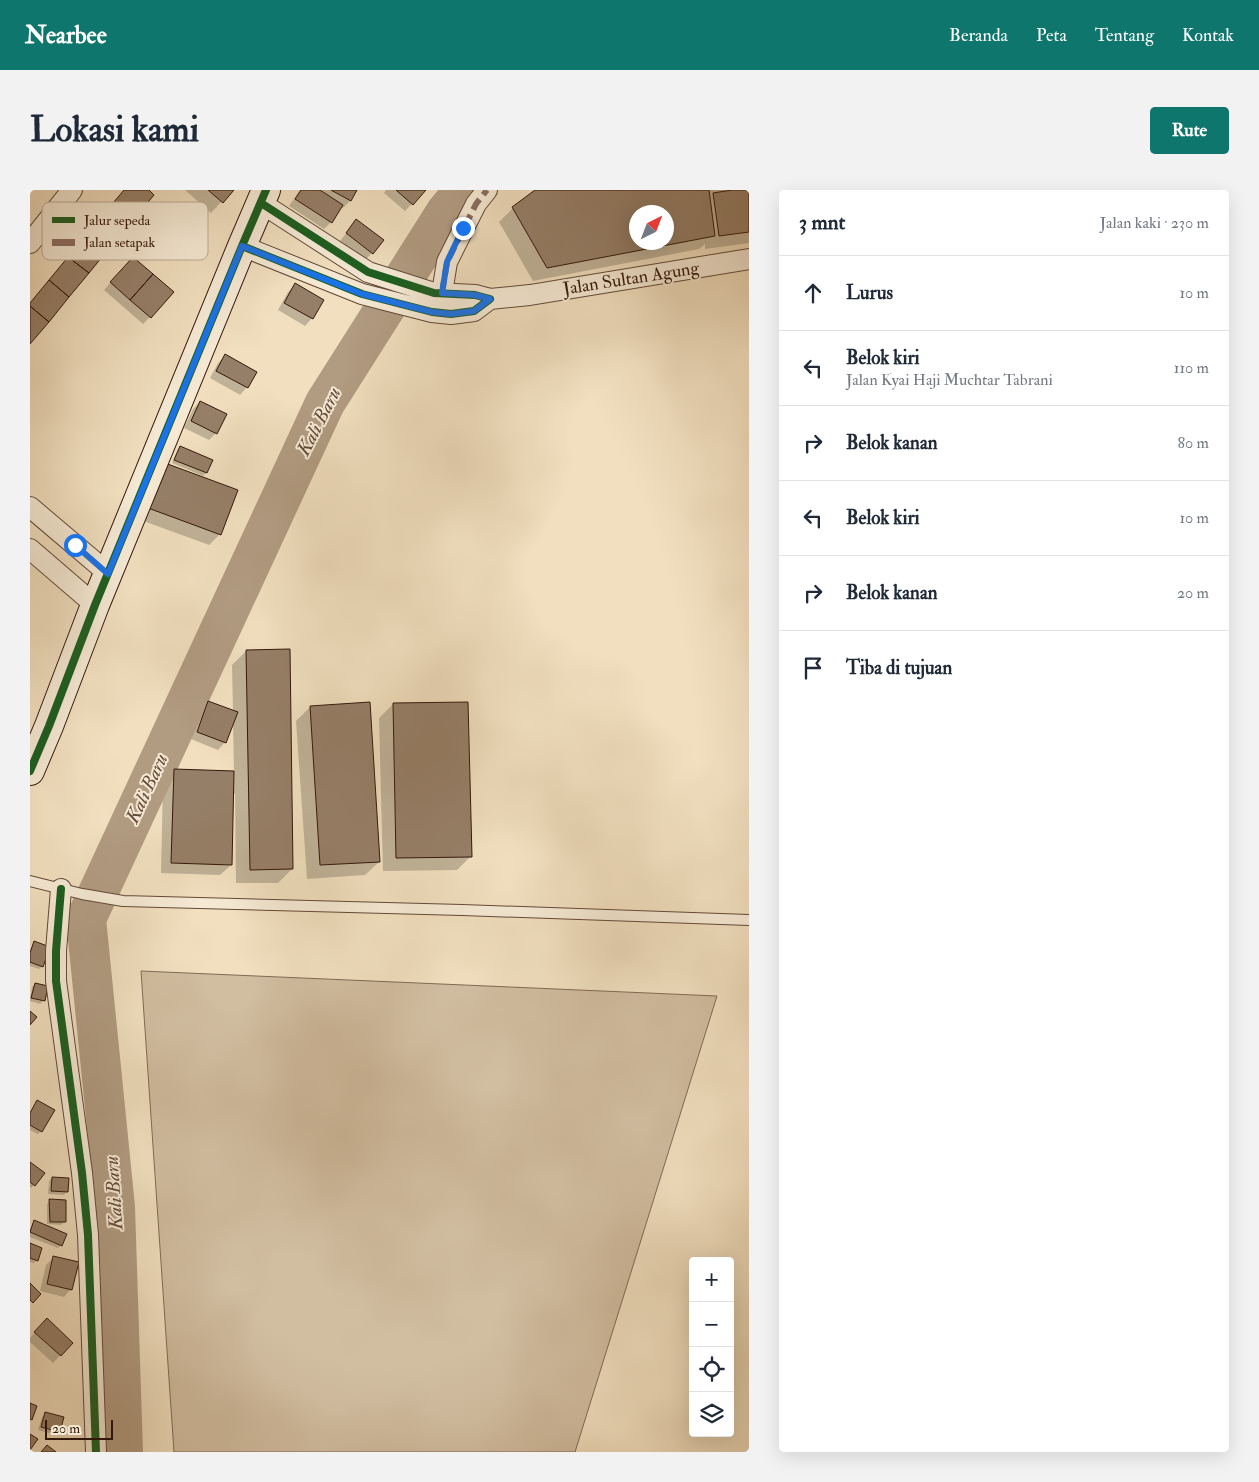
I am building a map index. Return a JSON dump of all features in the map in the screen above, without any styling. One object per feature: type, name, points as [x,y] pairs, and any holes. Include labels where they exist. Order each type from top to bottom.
[{"type":"street","points":[[62,202],[72,190]]},
{"type":"street","points":[[436,299],[447,262],[476,204],[487,190]]},
{"type":"street","points":[[30,771],[95,605],[263,197],[368,272],[436,299]]},
{"type":"street","points":[[30,243],[42,228]]},
{"type":"street","points":[[242,246],[362,294],[436,299]]},
{"type":"street","name":"Jalan Sultan Agung","points":[[436,299],[475,295],[490,299],[514,297],[749,258]]},
{"type":"street","points":[[30,507],[108,574]]},
{"type":"street","points":[[30,549],[95,605]]},
{"type":"street","points":[[61,889],[56,951],[56,981],[82,1173],[88,1235],[96,1452]]},
{"type":"lane","points":[[30,882],[124,901],[749,920]]},
{"type":"shaded area","points":[[141,971],[717,996],[575,1452],[174,1452]]},
{"type":"building","points":[[124,190],[149,190],[154,195],[148,202],[114,202]]},
{"type":"building","points":[[208,190],[234,190],[223,203]]},
{"type":"building","points":[[301,190],[320,190],[343,205],[332,223],[295,199]]},
{"type":"building","points":[[331,190],[357,190],[351,201]]},
{"type":"building","points":[[396,190],[426,190],[413,205]]},
{"type":"building","points":[[535,190],[709,190],[715,236],[674,244],[674,205],[629,205],[629,250],[642,250],[547,268],[512,207]]},
{"type":"building","points":[[749,190],[749,232],[719,236],[713,193]]},
{"type":"building","points":[[356,219],[384,240],[373,254],[346,233]]},
{"type":"building","points":[[66,260],[72,260],[89,273],[69,297],[49,280]]},
{"type":"building","points":[[72,260],[100,260],[89,273]]},
{"type":"building","points":[[130,260],[137,260],[153,274],[130,300],[110,282]]},
{"type":"building","points":[[153,274],[174,292],[151,318],[130,300]]},
{"type":"building","points":[[49,280],[69,297],[49,322],[30,306],[30,303]]},
{"type":"building","points":[[295,283],[324,300],[313,319],[284,303]]},
{"type":"building","points":[[30,306],[49,322],[30,344]]},
{"type":"building","points":[[225,354],[257,372],[248,388],[216,371]]},
{"type":"building","points":[[200,401],[227,414],[217,434],[191,421]]},
{"type":"building","points":[[180,446],[213,460],[207,473],[174,460]]},
{"type":"building","points":[[165,463],[238,490],[221,535],[148,508]]},
{"type":"building","points":[[290,649],[293,869],[250,870],[246,650]]},
{"type":"building","points":[[208,701],[238,712],[226,743],[197,732]]},
{"type":"building","points":[[370,702],[380,862],[320,865],[310,706]]},
{"type":"building","points":[[468,702],[472,857],[396,858],[393,703]]},
{"type":"building","points":[[174,769],[234,771],[232,865],[171,863]]},
{"type":"building","points":[[34,941],[50,947],[43,967],[30,962],[30,953]]},
{"type":"building","points":[[35,983],[48,986],[45,1001],[31,998]]},
{"type":"building","points":[[30,1011],[37,1017],[30,1025]]},
{"type":"building","points":[[37,1100],[55,1110],[42,1132],[30,1125],[30,1113]]},
{"type":"building","points":[[30,1162],[45,1173],[35,1186],[30,1182]]},
{"type":"building","points":[[52,1177],[69,1178],[68,1192],[51,1191]]},
{"type":"building","points":[[49,1199],[66,1200],[66,1222],[50,1222]]},
{"type":"building","points":[[34,1220],[67,1234],[62,1246],[30,1232]]},
{"type":"building","points":[[30,1243],[42,1248],[38,1261],[30,1258]]},
{"type":"building","points":[[53,1256],[79,1262],[72,1290],[47,1284]]},
{"type":"building","points":[[30,1283],[41,1294],[33,1303],[30,1300]]},
{"type":"building","points":[[47,1318],[73,1343],[61,1356],[34,1332]]},
{"type":"building","points":[[30,1403],[37,1406],[32,1420],[30,1419]]},
{"type":"building","points":[[45,1412],[64,1417],[60,1432],[41,1427]]},
{"type":"building","points":[[30,1434],[38,1439],[30,1450]]},
{"type":"building","points":[[47,1445],[56,1452],[41,1452]]},
{"type":"waterway","name":"Kali Baru","points":[[123,1452],[115,1207],[86,919],[325,403],[446,212],[464,190]]},
{"type":"marked path","points":[[442,293],[447,262],[476,204],[487,190]]},
{"type":"cycle path","points":[[30,771],[95,605],[266,190]]},
{"type":"cycle path","points":[[242,246],[362,294],[432,312],[451,314],[474,311],[490,299],[475,295],[434,293],[368,272],[261,203]]},
{"type":"cycle path","points":[[61,889],[56,951],[56,981],[82,1173],[88,1235],[96,1452]]},
{"type":"route","points":[[75,545],[108,574],[242,246],[362,294],[432,312],[451,314],[474,311],[490,299],[475,295],[442,293],[447,262],[463,228]]}]
